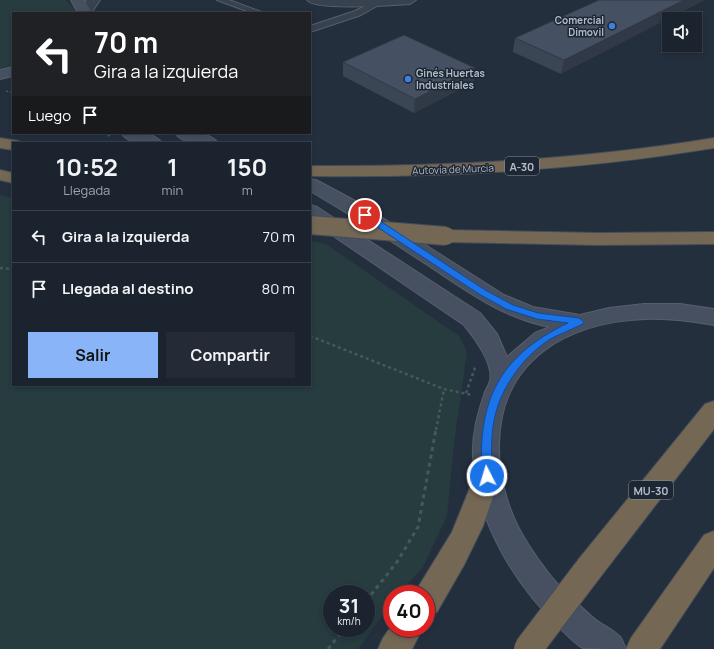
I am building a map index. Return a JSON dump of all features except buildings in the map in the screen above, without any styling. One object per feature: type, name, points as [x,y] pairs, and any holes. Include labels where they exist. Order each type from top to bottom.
[{"type":"highway","points":[[0,143],[12,145]]},
{"type":"highway","name":"Autovía de Murcia","points":[[311,171],[451,170],[536,165],[610,159],[714,143]]},
{"type":"highway","points":[[0,175],[12,178]]},
{"type":"highway","points":[[311,226],[446,236],[599,239],[714,238]]},
{"type":"highway","name":"MU-30","points":[[528,649],[588,570],[714,411]]},
{"type":"highway","points":[[435,588],[462,545],[475,517],[487,476]]},
{"type":"highway","points":[[642,649],[714,544]]},
{"type":"highway","points":[[394,649],[402,637]]},
{"type":"street","points":[[77,0],[84,12]]},
{"type":"street","points":[[86,12],[94,0]]},
{"type":"street","points":[[314,0],[339,3],[410,0]]},
{"type":"street","points":[[0,75],[12,71]]},
{"type":"street","points":[[0,81],[12,84]]},
{"type":"street","points":[[132,134],[152,142]]},
{"type":"street","points":[[186,134],[207,142]]},
{"type":"street","points":[[311,185],[352,207],[496,300],[510,307],[537,316],[579,322]]},
{"type":"street","points":[[311,212],[472,319],[489,340],[500,368],[498,392]]},
{"type":"street","points":[[610,649],[572,619],[545,591],[523,562],[506,532],[494,504],[487,476],[487,423],[498,392],[522,356],[548,336],[579,322],[602,315],[650,310],[675,311],[714,318]]},
{"type":"lane","points":[[221,0],[257,12]]},
{"type":"lane","points":[[311,29],[358,13],[380,2]]},
{"type":"path","points":[[0,268],[12,269]]},
{"type":"path","points":[[311,336],[444,388],[498,392]]},
{"type":"path","points":[[375,590],[397,562],[418,527],[444,388]]},
{"type":"path","points":[[328,649],[337,637]]},
{"type":"green space","points":[[0,0],[66,0],[73,7],[75,12],[12,12],[12,65],[0,69]]},
{"type":"green space","points":[[0,195],[12,198],[12,386],[311,386],[311,241],[326,244],[459,336],[467,352],[454,443],[447,516],[423,567],[407,585],[383,585],[383,614],[375,626],[375,585],[323,585],[323,637],[367,637],[358,649],[0,649]]},
{"type":"place","name":"Comercial Dimovil","points":[[612,26]]},
{"type":"place","name":"Ginés Huertas Industriales","points":[[408,79]]},
{"type":"route","points":[[365,215],[482,292],[510,307],[537,316],[579,322],[548,336],[522,356],[502,382],[487,423],[485,449],[487,476]]}]
